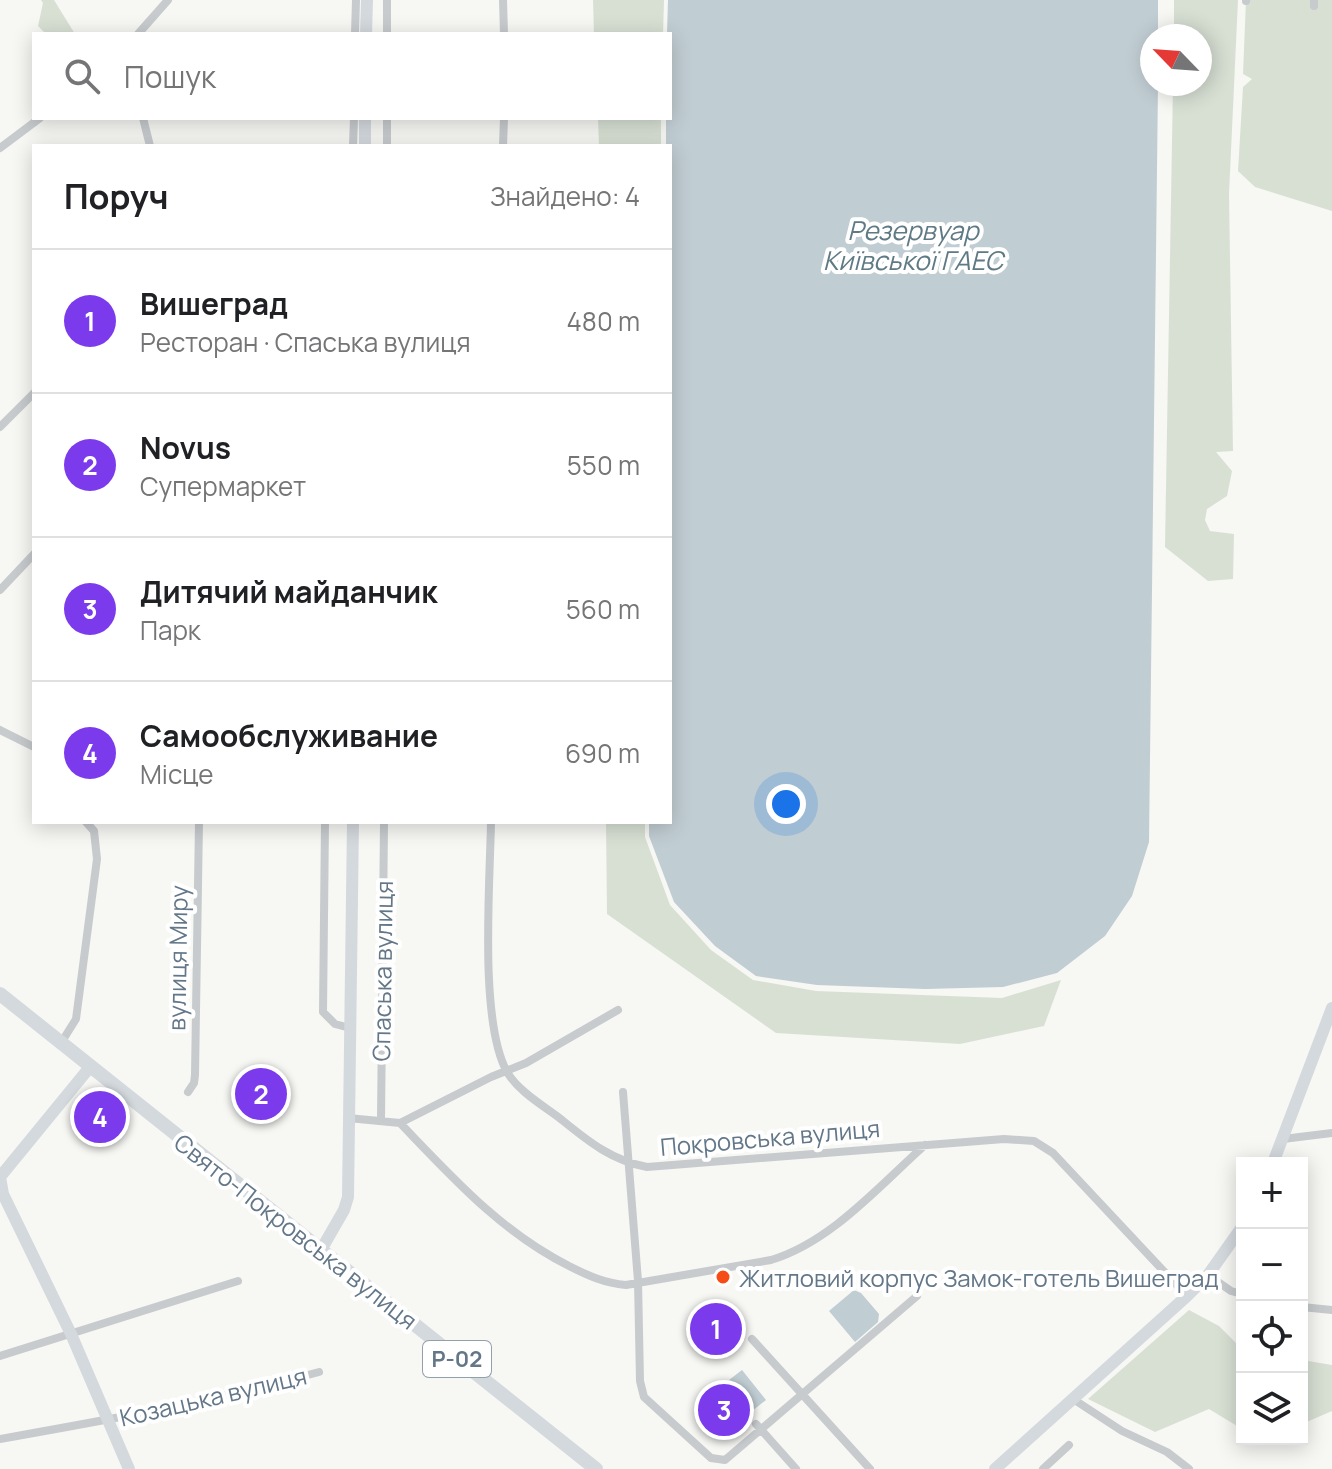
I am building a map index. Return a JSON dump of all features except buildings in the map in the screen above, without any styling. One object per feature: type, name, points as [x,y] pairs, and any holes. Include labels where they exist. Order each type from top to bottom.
[{"type":"main road","name":"Свято-Покровська вулиця","points":[[0,994],[595,1468]]},
{"type":"street","points":[[140,32],[168,0]]},
{"type":"street","points":[[355,32],[356,0]]},
{"type":"street","points":[[366,32],[367,0]]},
{"type":"street","points":[[387,0],[387,32]]},
{"type":"street","points":[[503,0],[504,32]]},
{"type":"street","points":[[0,148],[37,120]]},
{"type":"street","points":[[144,120],[150,144]]},
{"type":"street","points":[[353,144],[354,120]]},
{"type":"street","points":[[365,120],[365,144]]},
{"type":"street","points":[[387,120],[387,144]]},
{"type":"street","points":[[503,144],[504,120]]},
{"type":"street","points":[[0,427],[32,395]]},
{"type":"street","points":[[0,590],[32,556]]},
{"type":"street","points":[[0,730],[32,746]]},
{"type":"street","name":"вулиця Миру","points":[[188,1092],[195,1075],[199,824]]},
{"type":"street","points":[[325,824],[323,1012],[335,1024],[350,1028]]},
{"type":"street","name":"Спаська вулиця","points":[[321,1250],[339,1221],[348,1197],[353,824]]},
{"type":"street","name":"Спаська вулиця","points":[[381,1121],[384,824]]},
{"type":"street","name":"Покровська вулиця","points":[[491,824],[490,982],[498,1050],[515,1083],[596,1148],[628,1164],[647,1167],[926,1144],[1034,1141],[1053,1153],[1187,1296]]},
{"type":"street","points":[[61,1043],[72,1029],[79,1004],[97,859],[96,826]]},
{"type":"street","points":[[1276,1157],[1332,1008]]},
{"type":"street","points":[[348,1118],[400,1123],[507,1071],[618,1010]]},
{"type":"street","points":[[0,1177],[90,1067]]},
{"type":"street","points":[[623,1092],[638,1281],[640,1381],[644,1397],[711,1458],[725,1460],[758,1427],[917,1296]]},
{"type":"street","points":[[400,1123],[508,1230],[604,1283],[626,1285],[771,1260],[794,1253],[838,1222],[926,1144]]},
{"type":"street","points":[[1283,1139],[1332,1133]]},
{"type":"street","name":"Козацька вулиця","points":[[0,1177],[3,1194],[71,1334],[129,1469]]},
{"type":"street","points":[[995,1469],[1187,1296],[1208,1275],[1241,1229]]},
{"type":"street","points":[[1208,1275],[1236,1292]]},
{"type":"street","points":[[0,1356],[238,1281]]},
{"type":"street","points":[[1308,1308],[1332,1310]]},
{"type":"street","points":[[752,1339],[870,1469]]},
{"type":"street","name":"Козацька вулиця","points":[[0,1439],[236,1395],[319,1372]]},
{"type":"street","points":[[1073,1399],[1122,1431],[1167,1452],[1177,1466],[1189,1469]]},
{"type":"street","points":[[758,1427],[796,1469]]},
{"type":"street","points":[[1043,1469],[1069,1445]]},
{"type":"shaded area","points":[[41,0],[54,0],[74,32],[44,32],[38,26]]},
{"type":"shaded area","points":[[593,0],[664,0],[663,32],[594,32]]},
{"type":"shaded area","points":[[1174,0],[1238,0],[1229,194],[1233,451],[1216,452],[1232,471],[1227,496],[1207,509],[1205,520],[1210,531],[1234,534],[1233,579],[1208,581],[1165,547],[1173,96],[1212,96],[1212,24],[1174,24]]},
{"type":"shaded area","points":[[1246,0],[1332,0],[1332,211],[1255,187],[1238,171],[1243,87],[1252,79],[1243,74]]},
{"type":"shaded area","points":[[598,120],[661,120],[661,144],[599,144]]},
{"type":"shaded area","points":[[606,824],[645,824],[645,837],[670,905],[711,950],[753,980],[816,991],[1002,998],[1061,980],[1044,1026],[960,1044],[776,1033],[607,914]]},
{"type":"shaded area","points":[[1189,1310],[1219,1326],[1236,1343],[1236,1425],[1209,1409],[1155,1432],[1088,1399]]},
{"type":"shaded area","points":[[1308,1361],[1332,1365],[1332,1411],[1308,1421]]},
{"type":"water","name":"Резервуар Київської ГАЕС","points":[[668,0],[1158,0],[1158,24],[1140,24],[1140,96],[1158,96],[1149,842],[1132,896],[1105,936],[1057,973],[1003,987],[925,989],[817,985],[756,976],[715,946],[674,902],[649,836],[649,824],[672,824],[672,144],[666,144],[666,120],[672,120],[672,32],[667,32]]},
{"type":"water","points":[[854,1290],[861,1293],[879,1314],[878,1322],[855,1342],[829,1311]]},
{"type":"water","points":[[742,1370],[766,1400],[752,1411],[729,1380]]},
{"type":"place","name":"Novus","points":[[261,1094]]},
{"type":"place","name":"Самообслуживание","points":[[100,1117]]},
{"type":"place","name":"Житловий корпус Замок-готель Вишеград","points":[[723,1277]]},
{"type":"place","name":"Вишеград","points":[[716,1329]]},
{"type":"place","name":"Дитячий майданчик","points":[[724,1410]]}]
